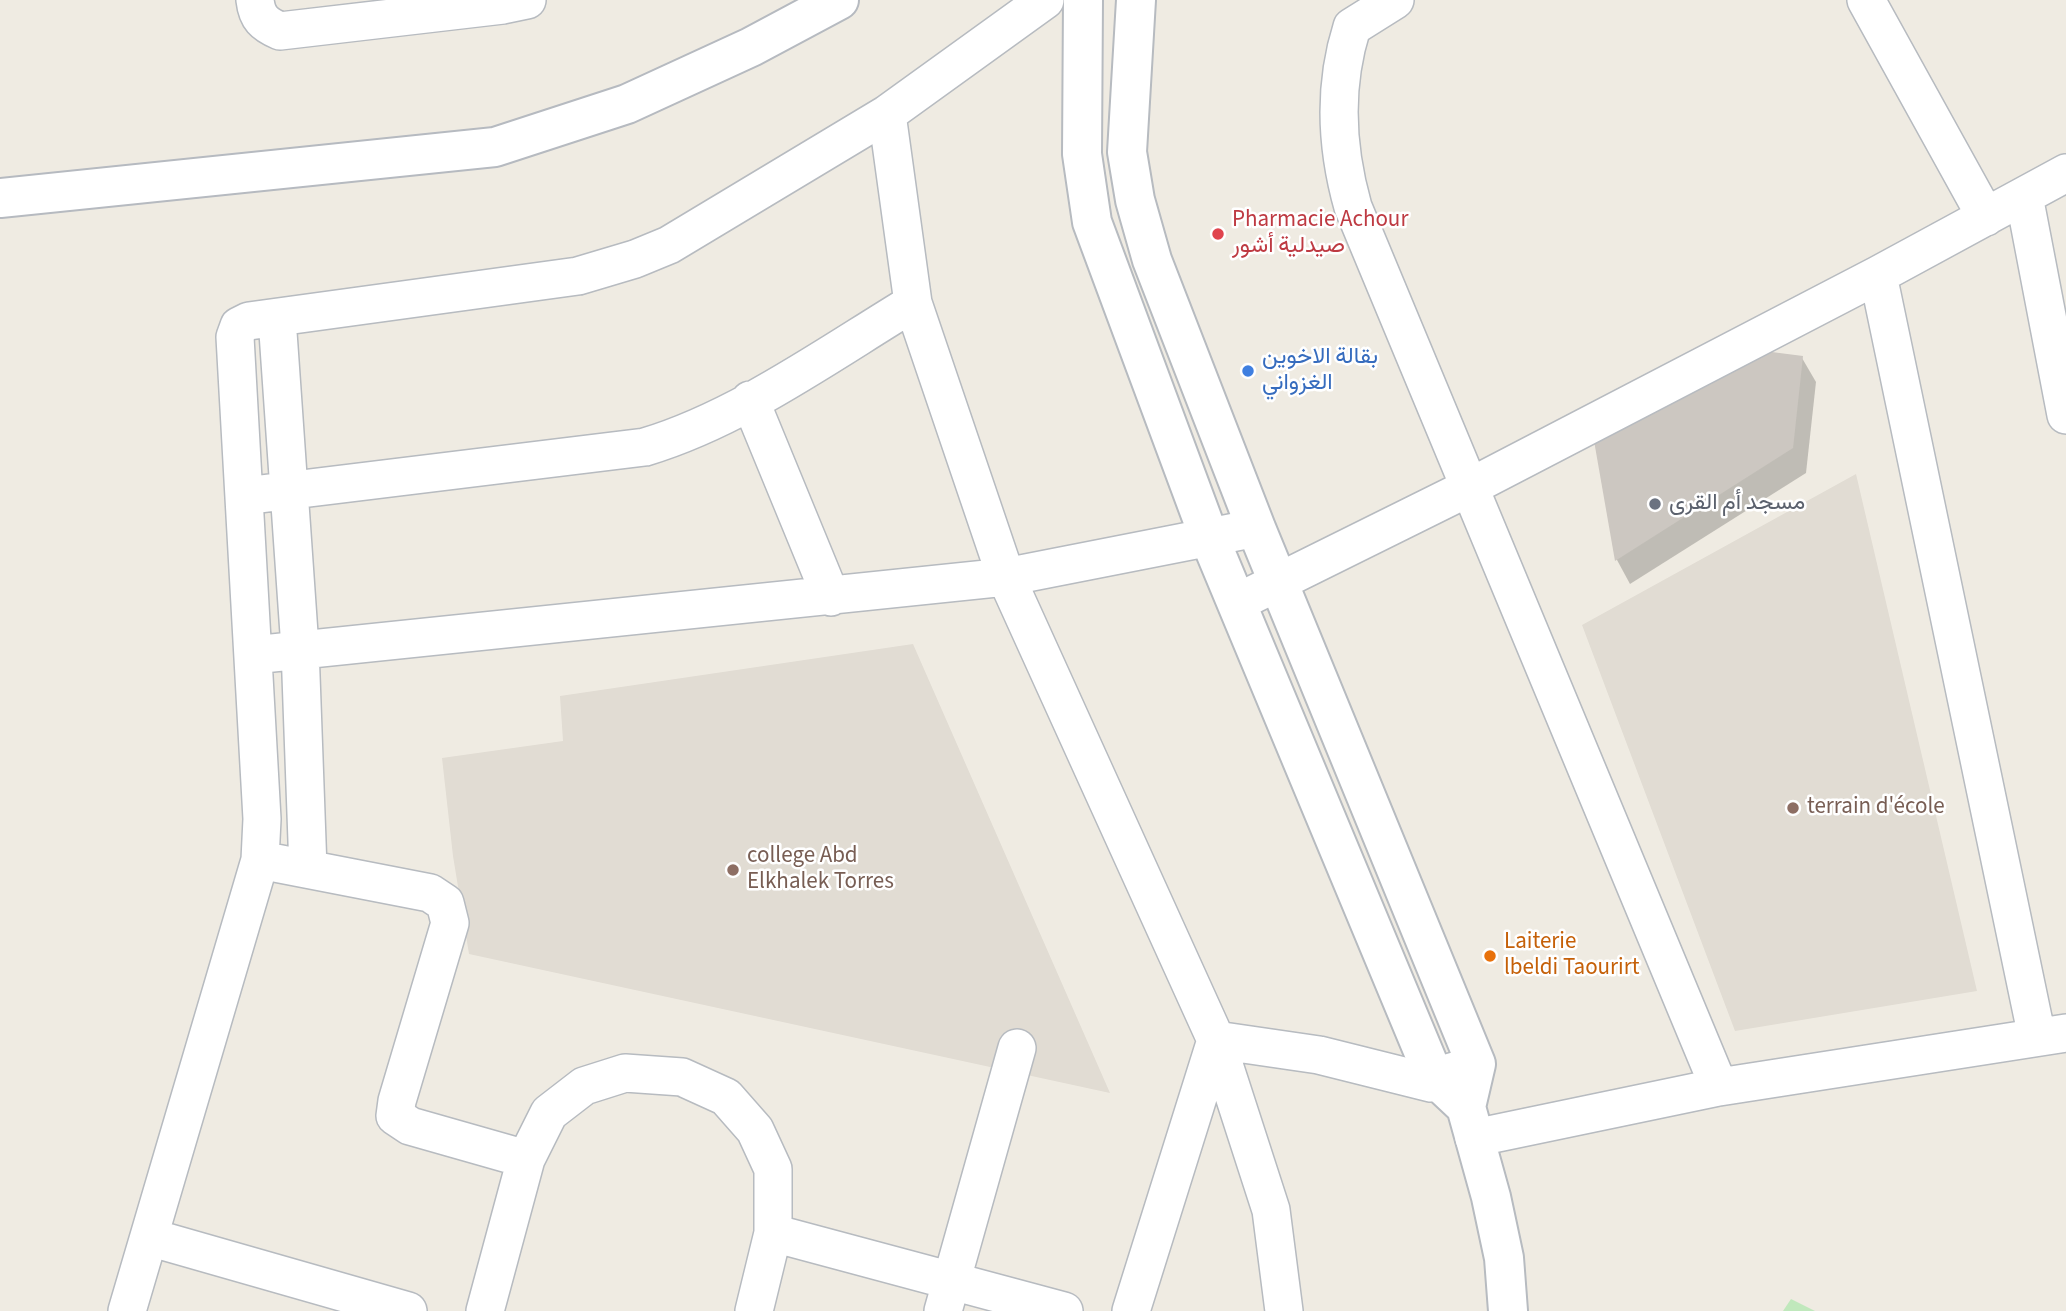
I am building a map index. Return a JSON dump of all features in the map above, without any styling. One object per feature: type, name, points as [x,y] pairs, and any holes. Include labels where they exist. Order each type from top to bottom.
[{"type":"street","points":[[256,0],[257,13],[266,25],[280,31],[527,0]]},
{"type":"street","points":[[0,198],[495,147],[627,104],[751,47],[839,0]]},
{"type":"street","points":[[127,1311],[260,860],[262,819],[235,337],[239,326],[249,321],[578,276],[635,259],[669,245],[887,114],[1045,0]]},
{"type":"street","points":[[1083,0],[1082,154],[1092,222],[1209,537],[1434,1077],[1470,1122]]},
{"type":"street","points":[[1136,0],[1127,152],[1135,200],[1152,260],[1256,528],[1476,1064],[1470,1122],[1492,1198],[1504,1258],[1508,1311]]},
{"type":"street","points":[[1395,0],[1352,27],[1345,51],[1339,107],[1341,164],[1353,206],[1719,1087]]},
{"type":"street","points":[[1866,0],[1986,217]]},
{"type":"street","points":[[887,114],[914,303],[1006,576],[1216,1040],[1271,1210],[1284,1311]]},
{"type":"street","points":[[1238,602],[1470,487],[1878,275],[2066,173]]},
{"type":"street","points":[[2024,196],[2066,415]]},
{"type":"street","points":[[1470,1122],[1719,1087],[2051,1035],[1878,275]]},
{"type":"street","points":[[244,496],[645,447],[681,437],[750,400],[914,303]]},
{"type":"street","points":[[277,318],[300,648],[308,869]]},
{"type":"street","points":[[750,400],[831,597]]},
{"type":"street","points":[[253,655],[300,648],[831,597],[1006,576],[1256,528]]},
{"type":"street","points":[[260,860],[430,893],[445,903],[450,923],[395,1116],[410,1126],[526,1159]]},
{"type":"street","points":[[1216,1040],[1319,1055],[1404,1079],[1431,1083],[1434,1077],[1476,1064]]},
{"type":"street","points":[[1131,1311],[1216,1040]]},
{"type":"street","points":[[947,1296],[1017,1048]]},
{"type":"street","points":[[485,1311],[526,1159],[550,1113],[584,1086],[625,1073],[682,1077],[726,1097],[755,1130],[773,1169],[773,1233],[754,1311]]},
{"type":"street","points":[[773,1233],[947,1296],[1064,1311]]},
{"type":"street","points":[[149,1237],[343,1302],[408,1311]]},
{"type":"shaded area","name":"terrain d'école","points":[[1856,474],[1977,991],[1735,1031],[1582,625]]},
{"type":"shaded area","name":"college Abd Elkhalek Torres","points":[[913,644],[1110,1093],[469,954],[453,856],[442,758],[563,741],[560,696]]},
{"type":"green space","points":[[1791,1299],[1815,1311],[1783,1311]]},
{"type":"building","name":"مسجد أم القرى","points":[[1756,350],[1803,356],[1793,448],[1615,561],[1593,435]]},
{"type":"place","name":"Pharmacie Achour صيدلية أشور","points":[[1218,234]]},
{"type":"place","name":"بقالة الاخوين الغزواني","points":[[1248,371]]},
{"type":"place","name":"مسجد أم القرى","points":[[1655,504]]},
{"type":"place","name":"terrain d'école","points":[[1793,808]]},
{"type":"place","name":"college Abd Elkhalek Torres","points":[[733,870]]},
{"type":"place","name":"Laiterie lbeldi Taourirt","points":[[1490,956]]}]
